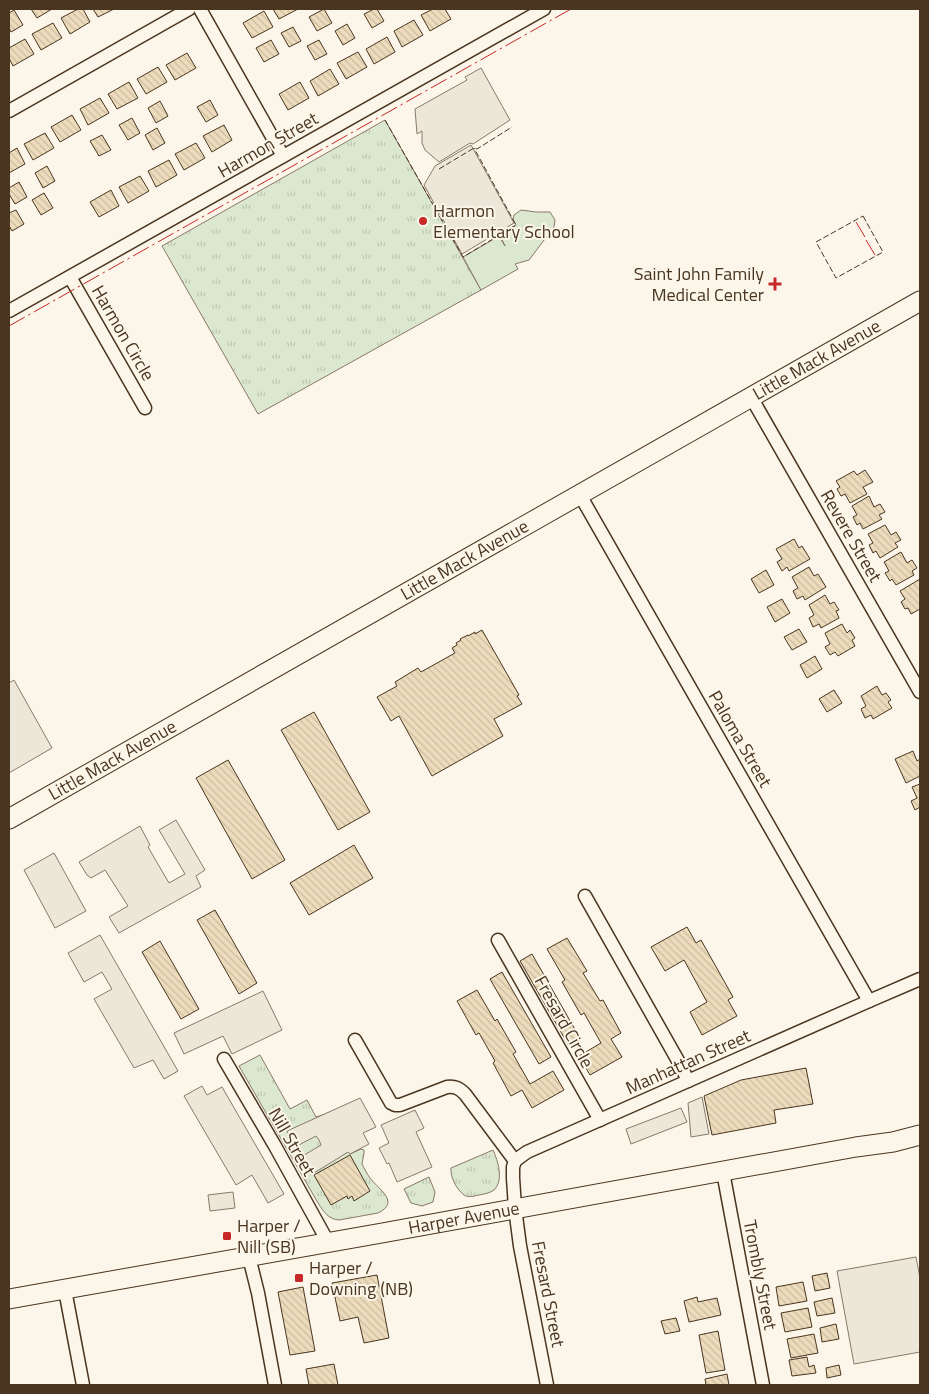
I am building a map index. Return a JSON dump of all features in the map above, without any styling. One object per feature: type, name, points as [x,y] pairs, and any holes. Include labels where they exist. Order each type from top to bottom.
[{"type":"main road","name":"Little Mack Avenue","points":[[9,819],[920,301]]},
{"type":"main road","name":"Harper Avenue","points":[[9,1299],[856,1147],[893,1142],[920,1135]]},
{"type":"street","points":[[9,111],[189,9]]},
{"type":"street","points":[[200,9],[283,156]]},
{"type":"street","name":"Harmon Street","points":[[9,311],[544,9]]},
{"type":"street","name":"Harmon Circle","points":[[70,277],[145,408]]},
{"type":"street","name":"Revere Street","points":[[751,397],[920,692]]},
{"type":"street","name":"Paloma Street","points":[[580,495],[869,1001]]},
{"type":"street","points":[[585,896],[688,1081]]},
{"type":"street","name":"Fresard Circle","points":[[498,940],[600,1120]]},
{"type":"street","name":"Manhattan Street","points":[[515,1161],[526,1152],[920,980]]},
{"type":"street","points":[[355,1040],[391,1103],[395,1105],[400,1105],[453,1086],[465,1094],[515,1161],[513,1178],[515,1208]]},
{"type":"street","name":"Nill Street","points":[[224,1059],[328,1242]]},
{"type":"street","name":"Trombly Street","points":[[723,1172],[763,1385]]},
{"type":"street","name":"Fresard Street","points":[[515,1208],[520,1246],[547,1385]]},
{"type":"street","points":[[249,1257],[258,1293],[275,1385]]},
{"type":"street","points":[[65,1290],[83,1385]]},
{"type":"green space","points":[[385,120],[481,290],[258,414],[162,246]]},
{"type":"green space","points":[[521,210],[550,212],[555,220],[554,227],[529,260],[515,264],[518,269],[481,290],[463,257],[499,236],[505,246],[500,235],[516,225],[513,220],[514,215]]},
{"type":"green space","points":[[260,1055],[290,1109],[307,1100],[316,1117],[329,1113],[350,1154],[361,1149],[364,1150],[362,1164],[370,1178],[386,1196],[388,1204],[385,1209],[378,1213],[339,1220],[329,1217],[324,1212],[239,1066]]},
{"type":"green space","points":[[493,1150],[499,1170],[497,1186],[494,1190],[487,1193],[471,1196],[464,1195],[454,1183],[451,1168]]},
{"type":"green space","points":[[429,1177],[435,1192],[433,1202],[422,1206],[411,1203],[404,1189]]},
{"type":"shaded area","points":[[481,68],[510,120],[473,144],[470,143],[439,162],[425,150],[422,143],[422,131],[417,134],[415,109],[467,80],[465,77]]},
{"type":"shaded area","points":[[471,145],[514,223],[462,254],[424,185],[435,166]]},
{"type":"shaded area","points":[[14,680],[52,748],[9,773],[9,683]]},
{"type":"shaded area","points":[[176,820],[205,870],[196,876],[201,887],[119,933],[109,917],[128,906],[105,870],[91,878],[79,862],[140,826],[150,845],[148,847],[169,883],[185,874],[159,830]]},
{"type":"shaded area","points":[[54,853],[86,911],[55,928],[24,870]]},
{"type":"shaded area","points":[[100,935],[178,1071],[164,1079],[153,1060],[134,1068],[94,999],[112,989],[102,972],[84,982],[68,953]]},
{"type":"shaded area","points":[[263,991],[282,1030],[232,1054],[223,1036],[184,1054],[174,1033]]},
{"type":"shaded area","points":[[202,1086],[207,1095],[222,1087],[284,1194],[268,1203],[252,1175],[236,1185],[184,1096]]},
{"type":"shaded area","points":[[702,1097],[709,1134],[691,1137],[688,1103]]},
{"type":"shaded area","points":[[360,1098],[376,1127],[363,1133],[369,1144],[350,1154],[348,1152],[311,1175],[301,1157],[321,1145],[319,1140],[316,1136],[295,1147],[287,1131]]},
{"type":"shaded area","points":[[681,1108],[687,1122],[631,1144],[626,1129]]},
{"type":"shaded area","points":[[415,1110],[424,1128],[416,1132],[432,1167],[397,1182],[389,1163],[387,1164],[379,1148],[389,1143],[381,1125]]},
{"type":"shaded area","points":[[233,1192],[235,1208],[210,1211],[208,1195]]},
{"type":"shaded area","points":[[916,1257],[920,1278],[920,1352],[854,1364],[837,1271]]},
{"type":"building","points":[[31,9],[52,9],[37,18]]},
{"type":"building","points":[[78,9],[83,9],[90,22],[70,34],[61,18]]},
{"type":"building","points":[[93,9],[114,9],[98,17]]},
{"type":"building","points":[[273,9],[298,9],[279,19]]},
{"type":"building","points":[[324,9],[332,23],[317,31],[309,17]]},
{"type":"building","points":[[377,9],[384,21],[372,28],[364,14]]},
{"type":"building","points":[[433,9],[445,9],[451,19],[430,31],[421,15]]},
{"type":"building","points":[[14,10],[23,25],[11,32],[9,28],[9,13]]},
{"type":"building","points":[[264,11],[273,27],[252,38],[243,23]]},
{"type":"building","points":[[414,20],[423,35],[402,47],[394,31]]},
{"type":"building","points":[[53,23],[62,38],[41,50],[32,34]]},
{"type":"building","points":[[347,24],[355,38],[343,45],[335,31]]},
{"type":"building","points":[[293,27],[301,41],[289,47],[281,33]]},
{"type":"building","points":[[387,37],[395,52],[374,64],[366,49]]},
{"type":"building","points":[[25,39],[34,54],[13,66],[9,58],[9,48]]},
{"type":"building","points":[[271,40],[279,54],[264,62],[256,48]]},
{"type":"building","points":[[319,40],[327,54],[315,60],[307,46]]},
{"type":"building","points":[[358,52],[367,67],[346,79],[337,63]]},
{"type":"building","points":[[187,53],[196,68],[175,80],[166,65]]},
{"type":"building","points":[[158,67],[167,82],[146,94],[137,79]]},
{"type":"building","points":[[330,69],[339,84],[318,96],[310,81]]},
{"type":"building","points":[[129,82],[138,98],[117,109],[108,94]]},
{"type":"building","points":[[300,82],[309,98],[288,110],[279,94]]},
{"type":"building","points":[[100,98],[109,113],[88,125],[80,109]]},
{"type":"building","points":[[210,100],[218,115],[206,122],[197,107]]},
{"type":"building","points":[[160,101],[168,116],[156,123],[148,108]]},
{"type":"building","points":[[72,115],[81,130],[60,142],[51,127]]},
{"type":"building","points":[[132,118],[140,133],[128,140],[119,125]]},
{"type":"building","points":[[224,125],[232,140],[212,152],[203,136]]},
{"type":"building","points":[[157,128],[165,143],[153,150],[145,135]]},
{"type":"building","points":[[45,133],[54,148],[33,160],[24,144]]},
{"type":"building","points":[[102,135],[111,150],[99,156],[90,141]]},
{"type":"building","points":[[196,143],[205,158],[184,170],[175,154]]},
{"type":"building","points":[[17,148],[25,164],[9,173],[9,153]]},
{"type":"building","points":[[169,160],[177,175],[156,187],[148,171]]},
{"type":"building","points":[[47,166],[55,181],[43,188],[35,173]]},
{"type":"building","points":[[140,176],[149,191],[128,203],[119,187]]},
{"type":"building","points":[[19,182],[27,197],[15,204],[9,194],[9,188]]},
{"type":"building","points":[[111,190],[119,206],[99,217],[90,202]]},
{"type":"building","points":[[44,193],[53,208],[41,215],[32,200]]},
{"type":"building","points":[[16,210],[24,224],[12,231],[9,226],[9,213]]},
{"type":"building","points":[[865,470],[873,482],[863,487],[867,494],[850,503],[845,494],[841,496],[837,489],[840,487],[836,481],[854,471],[857,475]]},
{"type":"building","points":[[869,496],[874,507],[880,504],[885,512],[879,515],[882,519],[863,529],[860,523],[857,525],[853,517],[857,515],[852,506]]},
{"type":"building","points":[[885,525],[891,535],[896,532],[901,540],[895,543],[898,547],[880,558],[876,551],[873,553],[869,545],[873,543],[868,534]]},
{"type":"building","points":[[794,539],[799,548],[802,546],[810,559],[789,571],[787,567],[782,571],[777,562],[782,559],[776,549]]},
{"type":"building","points":[[901,552],[907,563],[912,560],[917,568],[912,571],[914,575],[896,585],[892,579],[890,581],[885,573],[889,571],[884,562]]},
{"type":"building","points":[[809,567],[814,576],[818,574],[826,587],[805,600],[803,596],[797,599],[793,591],[798,588],[792,577]]},
{"type":"building","points":[[766,570],[774,585],[759,593],[751,579]]},
{"type":"building","points":[[920,579],[920,609],[911,614],[908,608],[905,609],[901,602],[905,599],[900,591]]},
{"type":"building","points":[[825,595],[830,604],[834,602],[839,610],[836,611],[839,618],[821,628],[819,624],[813,627],[809,618],[814,615],[809,605]]},
{"type":"building","points":[[782,599],[790,613],[775,622],[767,607]]},
{"type":"building","points":[[842,624],[847,633],[850,630],[855,638],[852,640],[855,646],[838,656],[835,652],[830,655],[825,647],[830,644],[825,633]]},
{"type":"building","points":[[799,629],[807,642],[792,650],[784,637]]},
{"type":"building","points":[[482,630],[519,695],[517,696],[522,704],[494,719],[503,736],[432,776],[399,716],[391,721],[377,697],[397,686],[395,682],[418,668],[421,672],[455,653],[452,648],[457,645],[456,643],[460,639]]},
{"type":"building","points":[[815,656],[822,669],[807,678],[800,665]]},
{"type":"building","points":[[877,686],[882,695],[886,693],[891,700],[888,702],[892,708],[873,719],[871,715],[865,718],[861,709],[866,706],[861,696]]},
{"type":"building","points":[[834,690],[842,703],[827,712],[819,699]]},
{"type":"building","points":[[314,712],[370,812],[338,830],[281,730]]},
{"type":"building","points":[[913,751],[917,761],[920,759],[920,776],[906,783],[895,759]]},
{"type":"building","points":[[228,760],[285,860],[252,879],[196,778]]},
{"type":"building","points":[[920,784],[920,807],[915,810],[911,801],[917,798],[912,787]]},
{"type":"building","points":[[354,845],[373,878],[309,915],[290,883]]},
{"type":"building","points":[[215,910],[257,983],[239,994],[197,920]]},
{"type":"building","points":[[687,927],[696,943],[701,940],[733,997],[728,1000],[737,1016],[702,1035],[690,1012],[707,1002],[684,960],[665,971],[651,947]]},
{"type":"building","points":[[567,938],[587,971],[583,973],[600,1001],[603,1000],[621,1033],[611,1039],[622,1057],[590,1075],[579,1056],[601,1043],[584,1013],[581,1015],[562,982],[565,980],[547,949]]},
{"type":"building","points":[[160,941],[199,1009],[181,1019],[142,952]]},
{"type":"building","points":[[532,954],[581,1040],[569,1046],[520,961]]},
{"type":"building","points":[[502,972],[551,1057],[539,1064],[490,979]]},
{"type":"building","points":[[477,990],[516,1052],[513,1054],[530,1084],[553,1071],[564,1090],[532,1108],[522,1090],[511,1096],[493,1063],[495,1061],[479,1033],[476,1035],[457,1001]]},
{"type":"building","points":[[806,1068],[813,1104],[774,1110],[776,1123],[712,1135],[704,1096],[741,1080]]},
{"type":"building","points":[[350,1155],[370,1191],[354,1201],[352,1196],[348,1199],[347,1196],[331,1205],[314,1175]]},
{"type":"building","points":[[827,1273],[830,1288],[815,1291],[812,1276]]},
{"type":"building","points":[[377,1275],[389,1338],[364,1343],[358,1317],[340,1321],[332,1283]]},
{"type":"building","points":[[803,1282],[807,1301],[779,1306],[776,1287]]},
{"type":"building","points":[[303,1287],[315,1351],[290,1355],[278,1292]]},
{"type":"building","points":[[697,1297],[698,1302],[717,1298],[721,1315],[689,1322],[684,1301]]},
{"type":"building","points":[[832,1298],[835,1313],[817,1316],[814,1302]]},
{"type":"building","points":[[808,1308],[812,1327],[785,1332],[781,1313]]},
{"type":"building","points":[[676,1318],[680,1331],[665,1334],[661,1321]]},
{"type":"building","points":[[836,1324],[839,1339],[822,1342],[820,1328]]},
{"type":"building","points":[[718,1331],[725,1370],[706,1373],[699,1335]]},
{"type":"building","points":[[814,1334],[818,1353],[791,1358],[787,1339]]},
{"type":"building","points":[[807,1357],[809,1367],[814,1365],[816,1373],[792,1376],[789,1360]]},
{"type":"building","points":[[334,1364],[338,1385],[309,1385],[306,1369]]},
{"type":"building","points":[[839,1365],[841,1375],[827,1378],[826,1368]]},
{"type":"building","points":[[727,1374],[729,1385],[706,1385],[705,1379]]},
{"type":"fence","points":[[385,120],[463,257],[516,225],[474,148]]},
{"type":"fence","points":[[439,169],[474,148],[477,149],[512,127]]},
{"type":"fence","points":[[863,216],[883,252],[836,278],[816,242],[863,216]]},
{"type":"power","points":[[9,326],[571,9]]},
{"type":"power","points":[[856,222],[865,237]]},
{"type":"power","points":[[866,240],[875,255]]},
{"type":"place","name":"Harmon Elementary School","points":[[423,221]]},
{"type":"place","name":"Saint John Family Medical Center","points":[[775,284]]},
{"type":"place","name":"Harper / Nill (SB)","points":[[227,1236]]},
{"type":"place","name":"Harper / Downing (NB)","points":[[299,1278]]}]
